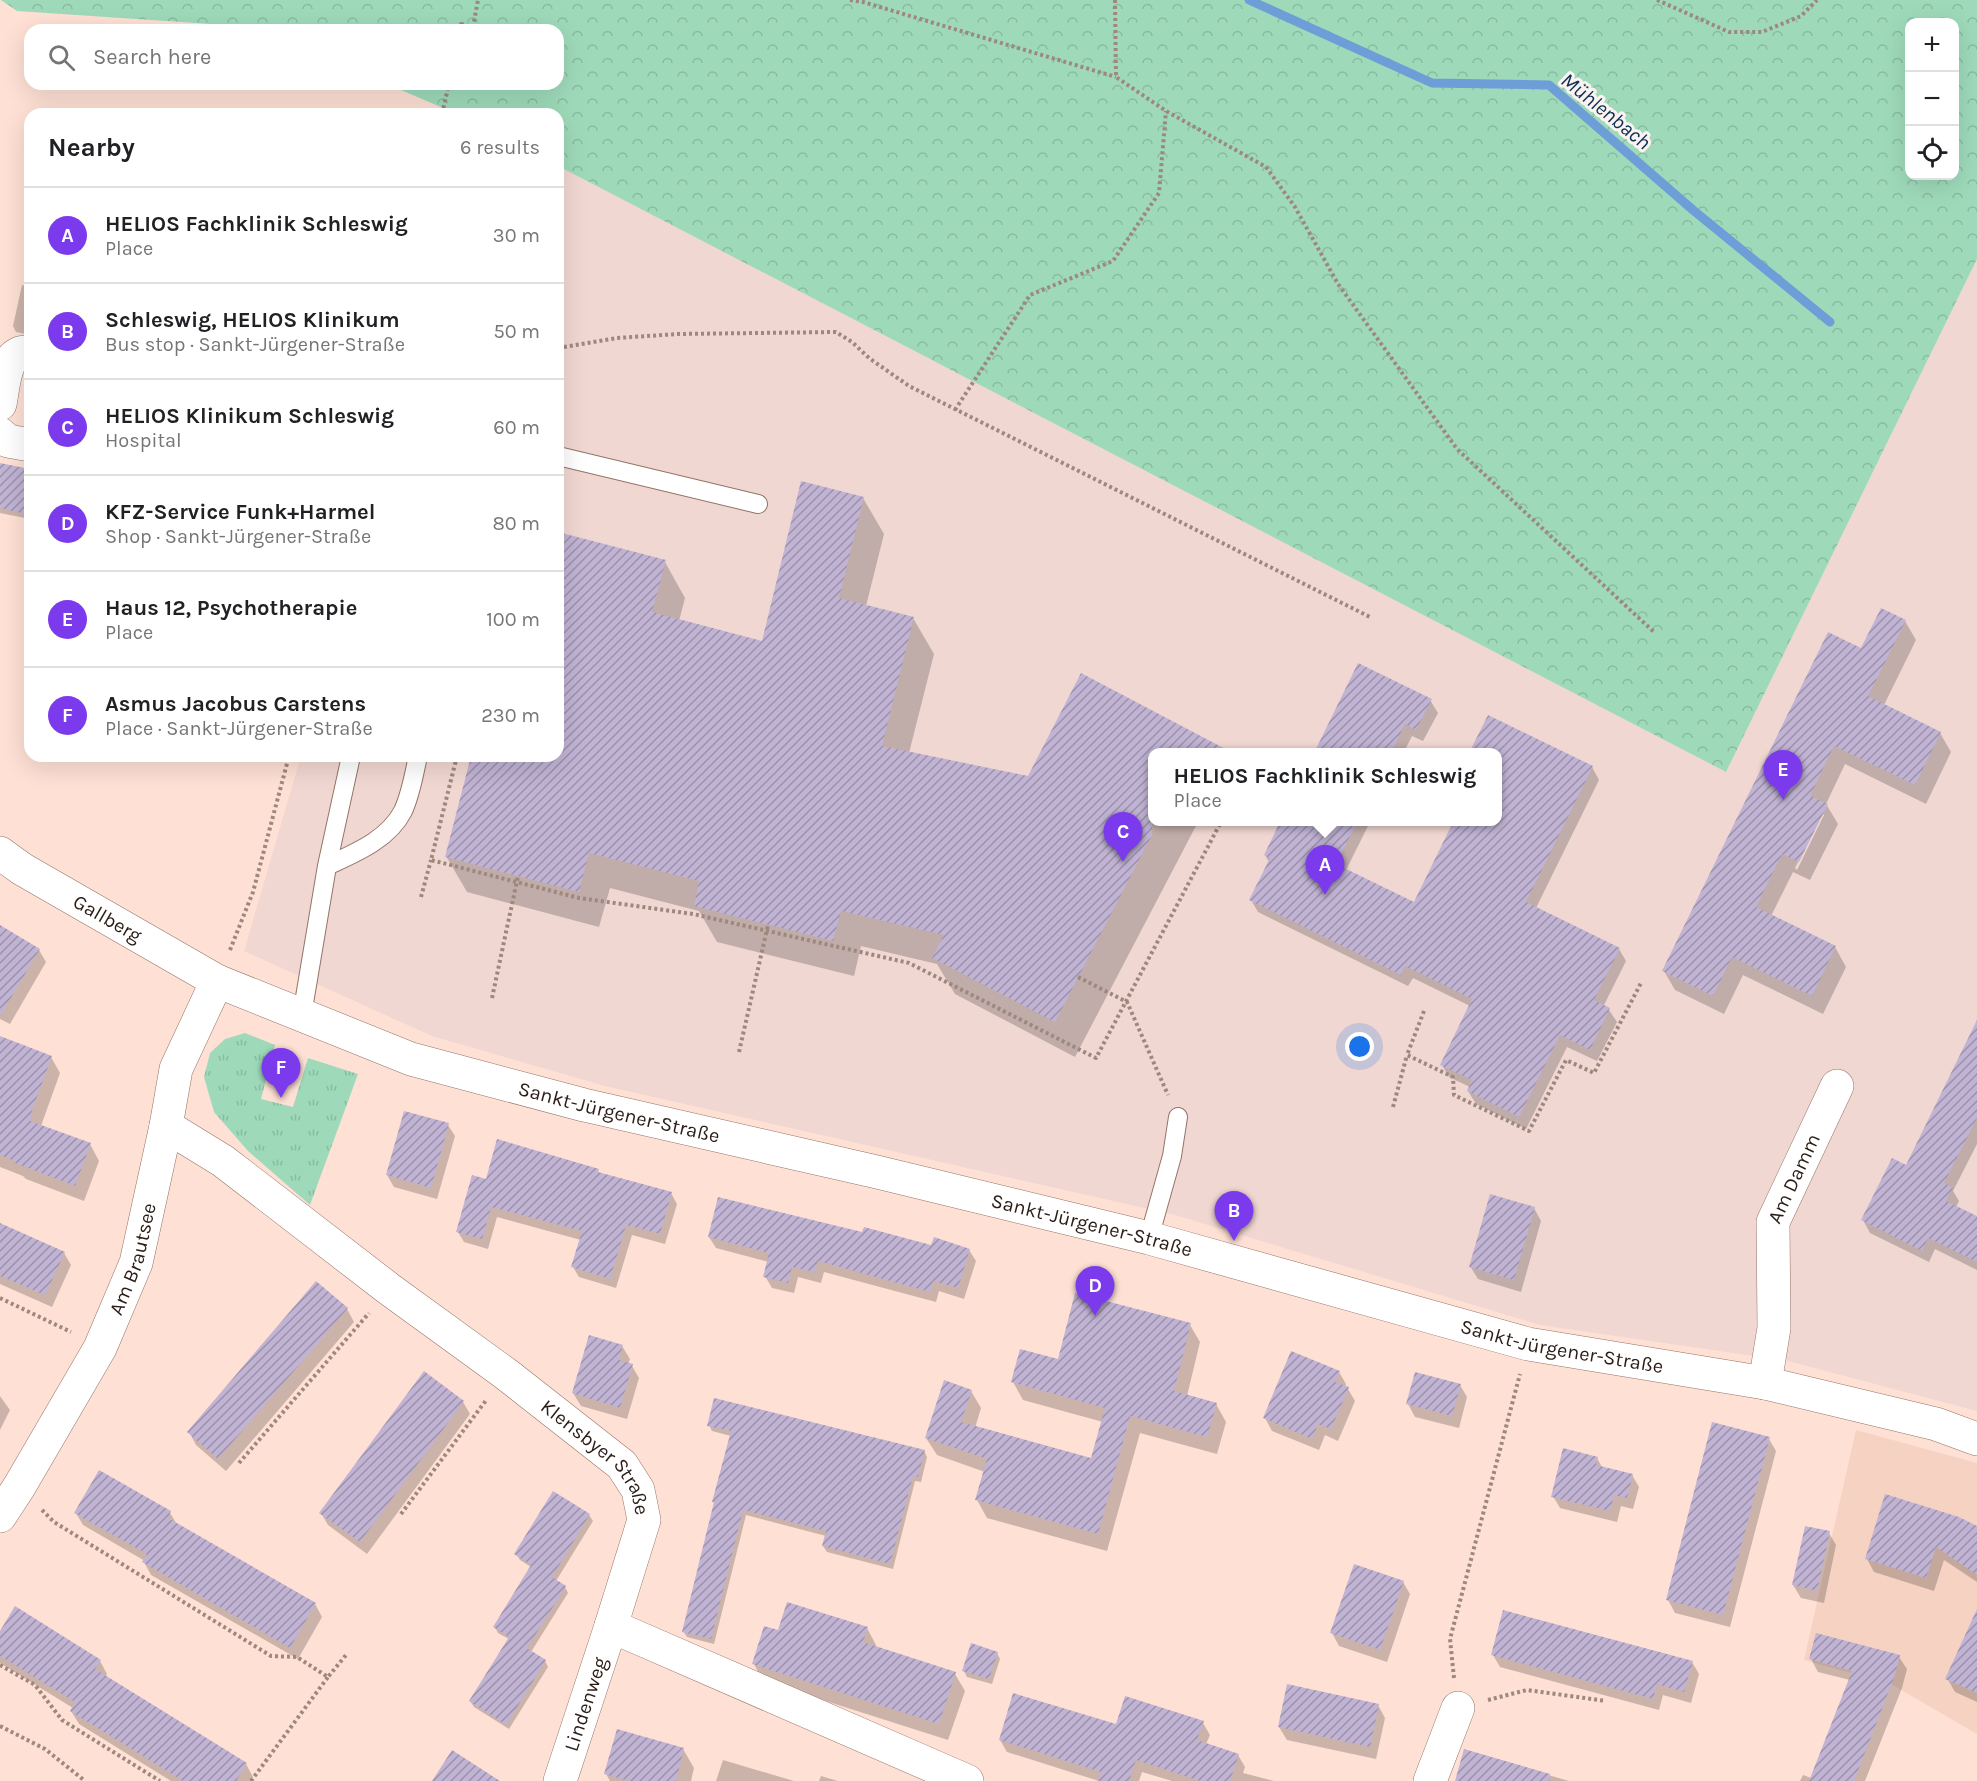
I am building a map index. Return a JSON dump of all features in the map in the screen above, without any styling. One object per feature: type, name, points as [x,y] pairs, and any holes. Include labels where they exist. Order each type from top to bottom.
[{"type":"street","points":[[0,404],[10,361],[15,354],[24,352]]},
{"type":"street","points":[[0,434],[8,441],[24,444]]},
{"type":"street","name":"Gallberg","points":[[0,853],[217,981]]},
{"type":"street","name":"Sankt-Jürgener-Straße","points":[[217,981],[411,1059],[584,1105],[877,1172],[1149,1238],[1528,1344],[1765,1383],[1936,1424],[1977,1439]]},
{"type":"street","name":"Am Brautsee","points":[[0,1516],[100,1348],[136,1263],[176,1069],[217,981]]},
{"type":"street","name":"Am Damm","points":[[1765,1383],[1774,1328],[1773,1222],[1837,1086]]},
{"type":"street","name":"Klensbyer Straße","points":[[166,1126],[223,1161],[389,1290],[506,1374],[622,1465],[638,1490],[644,1520],[611,1626]]},
{"type":"street","points":[[611,1626],[967,1781]]},
{"type":"street","name":"Lindenweg","points":[[560,1781],[611,1626]]},
{"type":"street","points":[[1430,1781],[1458,1708]]},
{"type":"lane","points":[[564,457],[758,504]]},
{"type":"lane","points":[[302,1015],[327,866],[350,762]]},
{"type":"lane","points":[[327,866],[368,847],[401,814],[416,762]]},
{"type":"lane","points":[[1149,1238],[1172,1156],[1178,1117]]},
{"type":"path","points":[[474,24],[478,0]]},
{"type":"path","points":[[850,0],[1116,77],[1166,111],[1266,167],[1295,207],[1338,284],[1457,449],[1655,633]]},
{"type":"path","points":[[1115,0],[1116,77]]},
{"type":"path","points":[[1657,0],[1729,33],[1762,32],[1801,16],[1817,0]]},
{"type":"path","points":[[444,108],[448,90]]},
{"type":"path","points":[[955,410],[1030,295],[1113,261],[1159,192],[1166,111]]},
{"type":"path","points":[[564,347],[617,338],[678,334],[836,332],[909,386],[1372,618]]},
{"type":"path","points":[[217,981],[253,892],[287,762]]},
{"type":"path","points":[[421,897],[456,762]]},
{"type":"path","points":[[431,860],[579,898],[693,914],[909,963],[1096,1058],[1219,826]]},
{"type":"path","points":[[492,998],[518,876]]},
{"type":"path","points":[[739,1052],[768,925]]},
{"type":"path","points":[[1078,977],[1127,1002],[1178,1117]]},
{"type":"path","points":[[1407,1055],[1453,1077],[1454,1095],[1529,1131],[1566,1060],[1594,1073],[1641,983]]},
{"type":"path","points":[[1393,1107],[1407,1055],[1424,1011]]},
{"type":"path","points":[[239,1462],[389,1290]]},
{"type":"path","points":[[0,1298],[100,1348]]},
{"type":"path","points":[[401,1514],[506,1374]]},
{"type":"path","points":[[1515,1397],[1450,1639],[1458,1708],[1527,1690],[1606,1701]]},
{"type":"path","points":[[19,1487],[54,1522],[271,1656],[297,1657],[328,1677]]},
{"type":"path","points":[[250,1781],[346,1655]]},
{"type":"path","points":[[0,1665],[35,1685],[62,1720],[160,1781]]},
{"type":"path","points":[[0,1726],[45,1749],[85,1781]]},
{"type":"shaded area","points":[[564,169],[1726,772],[1977,259],[1977,1411],[1788,1361],[1540,1325],[1175,1215],[605,1086],[432,1036],[244,951],[299,762],[564,762]]},
{"type":"shaded area","points":[[1856,1430],[1977,1463],[1977,1734],[1891,1684],[1804,1660]]},
{"type":"green space","points":[[1,0],[1977,0],[1977,259],[1726,772],[564,169],[564,108],[443,108],[401,90],[564,90],[564,24],[211,24],[17,11]]},
{"type":"green space","points":[[245,1033],[275,1045],[261,1099],[293,1107],[308,1058],[358,1074],[310,1205],[248,1151],[214,1112],[204,1077],[210,1053],[225,1039]]},
{"type":"building","points":[[0,463],[24,468],[24,514],[0,508]]},
{"type":"building","points":[[801,481],[864,497],[839,598],[914,617],[882,746],[1028,776],[1081,673],[1224,748],[1148,748],[1148,826],[1152,826],[1152,835],[1055,1022],[932,958],[944,935],[841,911],[833,941],[694,906],[699,881],[589,853],[579,892],[445,857],[469,762],[564,762],[564,534],[666,560],[652,612],[762,641]]},
{"type":"building","points":[[1881,608],[1906,620],[1868,696],[1941,732],[1915,785],[1834,746],[1810,796],[1828,804],[1799,862],[1782,854],[1756,907],[1836,946],[1812,996],[1732,957],[1713,996],[1662,971],[1828,632],[1861,648]]},
{"type":"building","points":[[1358,663],[1432,699],[1416,730],[1405,724],[1393,748],[1316,748]]},
{"type":"building","points":[[1488,715],[1593,766],[1526,902],[1620,948],[1594,1000],[1610,1008],[1590,1050],[1560,1035],[1519,1117],[1467,1091],[1472,1080],[1440,1065],[1472,999],[1405,966],[1401,975],[1249,900],[1270,858],[1264,855],[1278,826],[1355,826],[1336,864],[1414,902],[1451,826],[1502,826],[1502,748],[1472,748]]},
{"type":"building","points":[[0,925],[40,949],[0,1016]]},
{"type":"building","points":[[1977,1020],[1977,1118],[1944,1183],[1953,1188],[1946,1201],[1977,1216],[1977,1262],[1928,1238],[1922,1251],[1861,1220],[1892,1158],[1906,1165]]},
{"type":"building","points":[[0,1036],[52,1056],[30,1121],[91,1143],[75,1186],[0,1155]]},
{"type":"building","points":[[404,1111],[449,1123],[431,1188],[386,1175]]},
{"type":"building","points":[[497,1139],[599,1169],[598,1172],[672,1192],[660,1234],[626,1225],[610,1279],[571,1267],[582,1231],[491,1207],[482,1239],[456,1232],[472,1175],[486,1179]]},
{"type":"building","points":[[1490,1194],[1535,1207],[1514,1280],[1469,1267]]},
{"type":"building","points":[[718,1197],[862,1232],[864,1227],[931,1245],[934,1237],[970,1249],[958,1288],[933,1281],[930,1292],[818,1261],[815,1272],[792,1267],[788,1283],[763,1277],[769,1253],[708,1237]]},
{"type":"building","points":[[0,1223],[65,1252],[45,1295],[0,1276]]},
{"type":"building","points":[[316,1281],[348,1308],[218,1459],[187,1432]]},
{"type":"building","points":[[1075,1293],[1191,1323],[1174,1391],[1217,1403],[1207,1437],[1130,1416],[1098,1534],[975,1500],[987,1459],[925,1438],[944,1380],[972,1390],[961,1422],[1091,1458],[1105,1408],[1011,1382],[1020,1349],[1058,1359]]},
{"type":"building","points":[[589,1335],[623,1345],[619,1360],[633,1364],[620,1408],[572,1393]]},
{"type":"building","points":[[1291,1351],[1340,1371],[1335,1382],[1349,1387],[1331,1429],[1318,1424],[1312,1439],[1263,1418]]},
{"type":"building","points":[[424,1371],[464,1401],[360,1542],[319,1513]]},
{"type":"building","points":[[1415,1372],[1461,1384],[1452,1416],[1406,1404]]},
{"type":"building","points":[[714,1398],[925,1450],[918,1477],[913,1476],[890,1564],[822,1546],[826,1531],[743,1510],[711,1639],[682,1632],[731,1431],[707,1426]]},
{"type":"building","points":[[1712,1422],[1770,1437],[1723,1615],[1666,1600]]},
{"type":"building","points":[[1563,1448],[1598,1457],[1596,1465],[1633,1474],[1627,1498],[1614,1495],[1610,1511],[1551,1497]]},
{"type":"building","points":[[99,1470],[171,1511],[168,1518],[316,1603],[290,1648],[142,1562],[147,1554],[74,1513]]},
{"type":"building","points":[[553,1491],[590,1514],[552,1577],[566,1586],[527,1648],[493,1627],[531,1565],[514,1554]]},
{"type":"building","points":[[1885,1494],[1959,1517],[1977,1526],[1977,1575],[1936,1547],[1926,1578],[1865,1559]]},
{"type":"building","points":[[1805,1526],[1830,1531],[1817,1591],[1792,1585]]},
{"type":"building","points":[[1354,1564],[1404,1581],[1380,1650],[1330,1633]]},
{"type":"building","points":[[787,1602],[868,1627],[863,1642],[956,1672],[939,1724],[752,1664],[764,1626],[778,1630]]},
{"type":"building","points":[[15,1606],[101,1660],[95,1669],[247,1763],[236,1781],[183,1781],[70,1711],[75,1702],[0,1656],[0,1631]]},
{"type":"building","points":[[1977,1609],[1977,1693],[1945,1679]]},
{"type":"building","points":[[1503,1610],[1693,1661],[1684,1692],[1657,1684],[1653,1699],[1491,1655]]},
{"type":"building","points":[[1816,1633],[1900,1655],[1895,1675],[1854,1781],[1809,1781],[1852,1671],[1809,1659]]},
{"type":"building","points":[[509,1637],[546,1660],[506,1725],[469,1701]]},
{"type":"building","points":[[971,1643],[998,1652],[989,1679],[962,1671]]},
{"type":"building","points":[[1287,1684],[1379,1704],[1370,1747],[1278,1727]]},
{"type":"building","points":[[1013,1693],[1116,1724],[1125,1696],[1204,1721],[1197,1740],[1239,1754],[1230,1781],[1200,1781],[1136,1760],[1129,1781],[1098,1781],[1101,1772],[999,1740]]},
{"type":"building","points":[[617,1729],[684,1748],[676,1781],[629,1781],[604,1774]]},
{"type":"building","points":[[1464,1749],[1550,1774],[1549,1781],[1455,1781]]},
{"type":"building","points":[[452,1750],[500,1781],[432,1781]]},
{"type":"waterway","name":"Mühlenbach","points":[[1249,0],[1432,83],[1549,85],[1693,210],[1830,322]]},
{"type":"place","name":"Haus 12, Psychotherapie","points":[[1783,800]]},
{"type":"place","name":"HELIOS Klinikum Schleswig","points":[[1123,862]]},
{"type":"place","name":"HELIOS Fachklinik Schleswig","points":[[1325,895]]},
{"type":"place","name":"Asmus Jacobus Carstens","points":[[281,1098]]},
{"type":"place","name":"Schleswig, HELIOS Klinikum","points":[[1234,1241]]},
{"type":"place","name":"KFZ-Service Funk+Harmel","points":[[1095,1316]]}]
